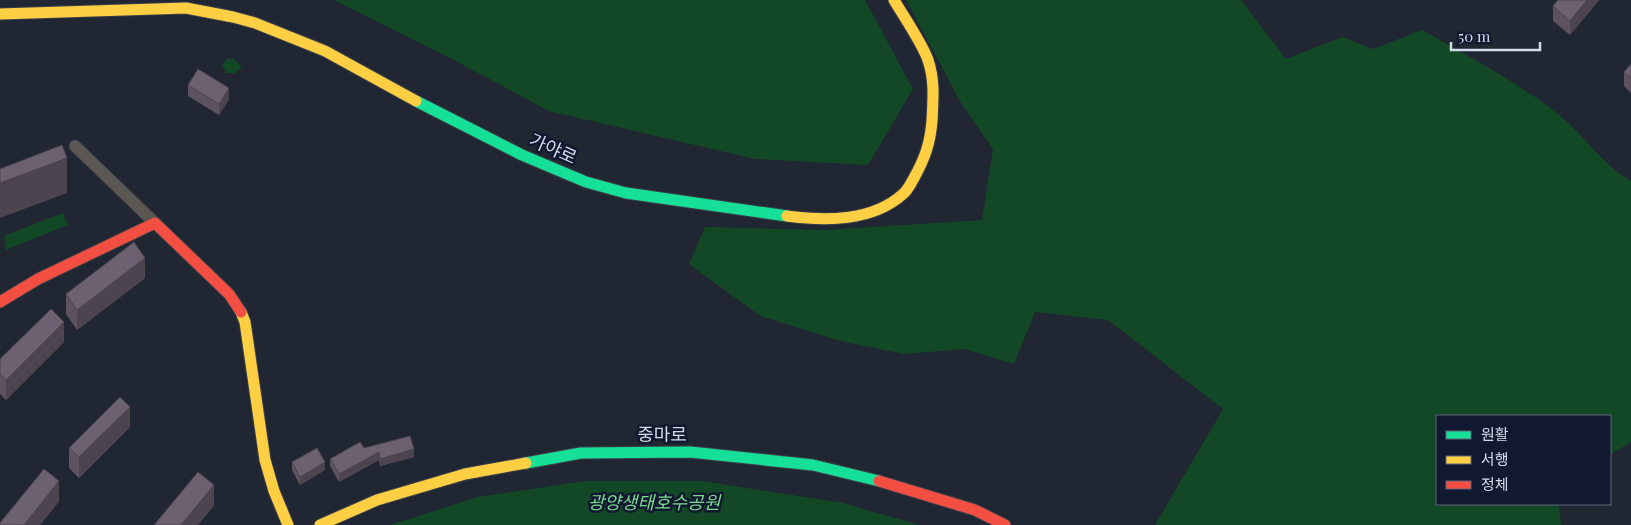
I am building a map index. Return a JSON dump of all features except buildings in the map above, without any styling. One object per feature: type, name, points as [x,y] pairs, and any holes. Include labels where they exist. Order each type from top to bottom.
[{"type":"street","name":"가야로","points":[[0,14],[186,8],[233,17],[255,23],[325,51],[392,89],[522,155],[586,182],[626,193],[810,219],[838,218],[871,213],[891,204],[905,193],[924,160],[930,141],[934,88],[927,58],[894,0]]},
{"type":"street","points":[[75,146],[229,294],[240,311],[245,322],[264,460],[288,525]]},
{"type":"street","points":[[0,302],[38,280],[155,224]]},
{"type":"street","name":"중마로","points":[[320,525],[378,500],[465,474],[581,454],[690,452],[813,465],[874,479],[976,510],[1004,525]]},
{"type":"green space","points":[[334,0],[865,0],[913,89],[868,165],[755,159],[549,111],[450,58]]},
{"type":"green space","points":[[906,0],[1241,0],[1286,59],[1342,37],[1373,49],[1422,30],[1509,80],[1542,102],[1558,114],[1611,166],[1631,181],[1631,442],[1611,454],[1611,415],[1436,415],[1436,505],[1559,505],[1561,525],[1155,525],[1223,409],[1108,320],[1035,312],[1014,364],[964,349],[904,354],[844,342],[760,316],[689,264],[705,227],[826,230],[982,220],[993,149],[961,103]]},
{"type":"green space","points":[[228,58],[235,60],[242,67],[235,73],[226,73],[222,64]]},
{"type":"green space","points":[[63,213],[68,225],[6,250],[4,236]]},
{"type":"green space","name":"광양생태호수공원","points":[[586,481],[702,481],[843,503],[919,525],[390,525],[478,497]]},
{"type":"traffic: fast","points":[[416,101],[522,155],[586,182],[626,193],[787,216]]},
{"type":"traffic: fast","points":[[526,463],[581,453],[690,452],[813,465],[879,481]]},
{"type":"traffic: slow","points":[[787,216],[832,219],[863,215],[891,203],[905,192],[918,171],[930,137],[933,98],[932,75],[922,46],[894,0]]},
{"type":"traffic: slow","points":[[0,14],[186,8],[233,17],[255,23],[325,51],[416,101]]},
{"type":"traffic: slow","points":[[241,312],[245,322],[265,460],[274,491],[288,525]]},
{"type":"traffic: slow","points":[[320,525],[377,500],[465,474],[526,463]]},
{"type":"traffic: jam","points":[[0,302],[38,279],[155,223],[229,294],[241,312]]},
{"type":"traffic: jam","points":[[879,481],[975,510],[1005,525]]}]
